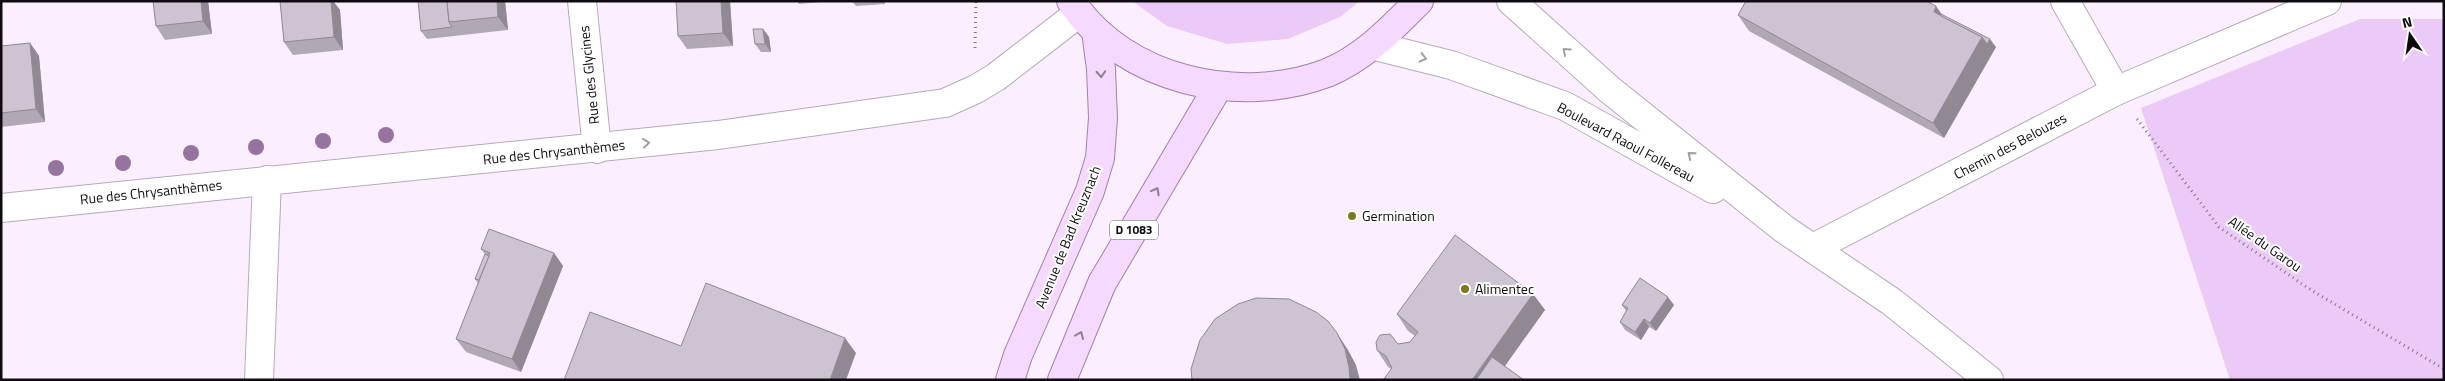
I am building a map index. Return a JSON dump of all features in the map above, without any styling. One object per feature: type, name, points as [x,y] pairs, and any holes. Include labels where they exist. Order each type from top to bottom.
[{"type":"main road","points":[[1082,15],[1133,58],[1174,77],[1218,87],[1273,86],[1327,73],[1375,46],[1419,1]]},
{"type":"main road","name":"Avenue de Bad Kreuznach","points":[[1010,380],[1018,355],[1090,192],[1100,158],[1103,118],[1101,68],[1082,15]]},
{"type":"main road","name":"D 1083","points":[[1062,380],[1102,282],[1218,87]]},
{"type":"street","name":"Rue des Glycines","points":[[582,1],[597,149]]},
{"type":"street","name":"Boulevard Raoul Follereau","points":[[1511,1],[1610,90],[1784,229]]},
{"type":"street","points":[[2065,1],[2116,91]]},
{"type":"street","name":"Chemin des Belouzes","points":[[1813,248],[2116,91],[2326,1]]},
{"type":"street","name":"Rue des Chrysanthèmes","points":[[1,208],[268,180],[597,149],[718,135],[945,102],[976,89],[996,77],[1082,15]]},
{"type":"street","name":"Boulevard Raoul Follereau","points":[[1375,46],[1451,65],[1565,106],[1784,229],[1892,302],[1989,380]]},
{"type":"street","points":[[259,380],[268,180]]},
{"type":"path","name":"Allée du Garou","points":[[2116,91],[2219,227],[2311,290],[2444,369]]},
{"type":"shaded area","points":[[1132,1],[1360,1],[1340,17],[1288,39],[1227,44],[1167,26]]},
{"type":"shaded area","points":[[2360,19],[2444,19],[2444,380],[2230,380],[2141,108]]},
{"type":"building","points":[[153,1],[201,1],[203,21],[156,26]]},
{"type":"building","points":[[280,1],[331,1],[334,37],[284,42]]},
{"type":"building","points":[[418,1],[447,1],[449,22],[452,27],[421,31]]},
{"type":"building","points":[[447,1],[497,1],[498,17],[449,22]]},
{"type":"building","points":[[676,1],[721,1],[723,33],[678,36]]},
{"type":"building","points":[[1746,1],[1926,1],[1936,6],[1934,12],[1982,37],[1933,123],[1738,15]]},
{"type":"building","points":[[1941,14],[1990,39],[1987,44],[1982,37],[1941,16]]},
{"type":"building","points":[[753,29],[763,29],[765,44],[755,44]]},
{"type":"building","points":[[30,43],[36,109],[1,113],[1,46]]},
{"type":"building","points":[[489,229],[554,253],[512,359],[456,339],[490,253],[481,249]]},
{"type":"building","points":[[1455,235],[1533,294],[1472,380],[1383,380],[1392,368],[1386,356],[1377,350],[1376,342],[1380,335],[1390,334],[1398,344],[1410,342],[1418,332],[1397,314]]},
{"type":"building","points":[[485,254],[489,256],[479,280],[475,279]]},
{"type":"building","points":[[1640,278],[1668,297],[1650,323],[1644,319],[1635,332],[1620,322],[1628,308],[1622,305]]},
{"type":"building","points":[[706,283],[845,338],[830,380],[564,380],[590,312],[681,346]]},
{"type":"building","points":[[1256,298],[1289,299],[1316,312],[1328,321],[1345,349],[1350,380],[1192,380],[1191,369],[1200,340],[1215,319],[1238,304]]},
{"type":"building","points":[[1492,357],[1524,380],[1476,380]]},
{"type":"place","name":"Germination","points":[[1352,216]]},
{"type":"place","name":"Alimentec","points":[[1465,289]]}]
